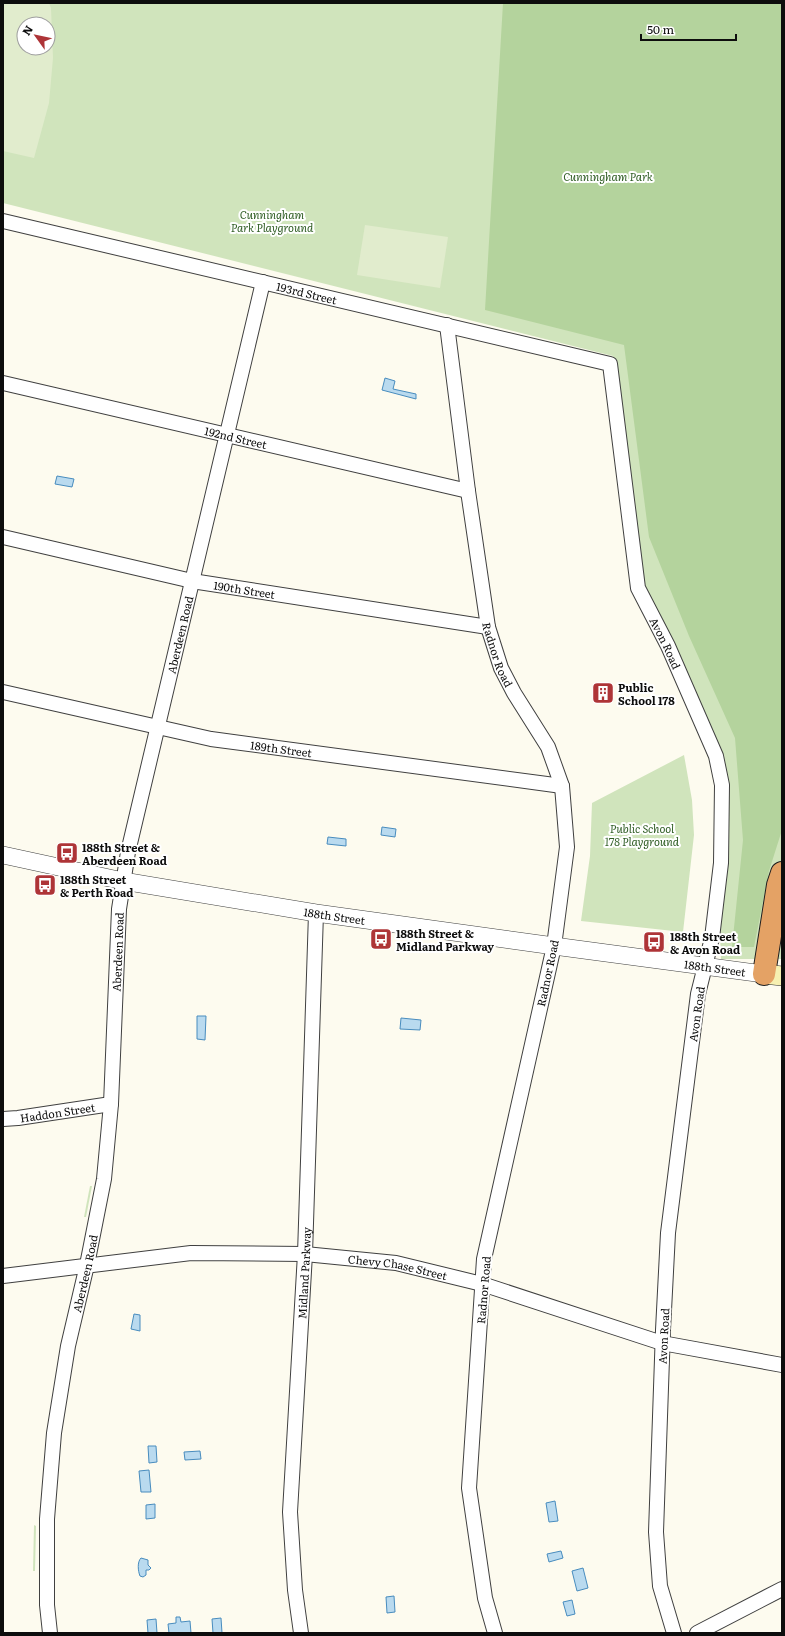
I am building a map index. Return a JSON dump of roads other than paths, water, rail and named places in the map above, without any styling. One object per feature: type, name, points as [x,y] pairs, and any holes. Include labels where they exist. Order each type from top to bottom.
[{"type":"highway","points":[[773,975],[776,892],[782,873]]},
{"type":"street","name":"193rd Street","points":[[3,221],[610,364]]},
{"type":"street","name":"Aberdeen Road","points":[[50,1633],[47,1605],[48,1519],[54,1433],[68,1346],[87,1265],[104,1179],[111,1104],[119,909],[123,881],[128,852],[263,282]]},
{"type":"street","name":"Radnor Road","points":[[447,325],[468,491],[488,627],[501,668],[514,693],[548,747],[562,786],[567,847],[554,946],[484,1259],[469,1488],[485,1598],[495,1633]]},
{"type":"street","name":"Avon Road","points":[[610,364],[638,588],[668,646],[716,756],[722,785],[721,863],[712,938],[698,994],[668,1233],[662,1343],[656,1532],[660,1586],[674,1633]]},
{"type":"street","name":"192nd Street","points":[[3,383],[468,491]]},
{"type":"street","name":"190th Street","points":[[3,537],[192,581],[488,627]]},
{"type":"street","name":"189th Street","points":[[3,692],[211,739],[562,786]]},
{"type":"street","name":"188th Street","points":[[3,855],[123,881],[316,913],[705,967],[773,975]]},
{"type":"street","name":"Midland Parkway","points":[[301,1633],[295,1590],[290,1512],[305,1254],[316,913]]},
{"type":"street","name":"Haddon Street","points":[[3,1119],[111,1104]]},
{"type":"street","name":"Chevy Chase Street","points":[[3,1276],[191,1253],[305,1254],[396,1263],[482,1284],[662,1343],[782,1365]]},
{"type":"street","points":[[697,1633],[782,1589]]},
{"type":"water","points":[[385,378],[395,381],[393,389],[416,394],[416,399],[382,390]]},
{"type":"water","points":[[57,476],[74,479],[72,487],[55,484]]},
{"type":"water","points":[[382,827],[396,829],[395,837],[381,835]]},
{"type":"water","points":[[328,837],[346,839],[346,846],[327,844]]},
{"type":"water","points":[[197,1016],[206,1016],[205,1040],[197,1039]]},
{"type":"water","points":[[401,1018],[421,1020],[420,1030],[400,1029]]},
{"type":"water","points":[[134,1314],[140,1315],[140,1331],[131,1329]]},
{"type":"water","points":[[148,1446],[156,1446],[157,1462],[149,1463]]},
{"type":"water","points":[[200,1451],[201,1459],[185,1460],[184,1452]]},
{"type":"water","points":[[149,1470],[151,1492],[141,1492],[139,1471]]},
{"type":"water","points":[[555,1501],[558,1521],[549,1522],[546,1503]]},
{"type":"water","points":[[155,1504],[155,1518],[146,1519],[146,1505]]},
{"type":"water","points":[[561,1551],[563,1558],[549,1562],[547,1554]]},
{"type":"water","points":[[141,1558],[148,1560],[148,1565],[151,1568],[146,1570],[146,1575],[143,1577],[140,1576],[138,1569],[138,1564]]},
{"type":"water","points":[[583,1568],[588,1588],[577,1591],[572,1571]]},
{"type":"water","points":[[394,1596],[395,1612],[387,1613],[386,1597]]},
{"type":"water","points":[[572,1600],[575,1614],[567,1616],[563,1602]]},
{"type":"water","points":[[176,1617],[180,1617],[181,1622],[190,1621],[191,1633],[169,1633],[168,1624],[176,1623]]},
{"type":"water","points":[[221,1618],[222,1633],[213,1633],[212,1619]]},
{"type":"water","points":[[156,1619],[157,1633],[148,1633],[147,1620]]},
{"type":"place","name":"Public School 178","points":[[603,693]]},
{"type":"place","name":"188th Street & Aberdeen Road","points":[[67,853]]},
{"type":"place","name":"188th Street & Perth Road","points":[[45,885]]},
{"type":"place","name":"188th Street & Midland Parkway","points":[[381,939]]},
{"type":"place","name":"188th Street & Avon Road","points":[[654,942]]},
{"type":"park label","name":"Cunningham Park","points":[[608,176]]},
{"type":"park label","name":"Cunningham Park Playground","points":[[272,220]]},
{"type":"park label","name":"Public School 178 Playground","points":[[642,834]]}]
